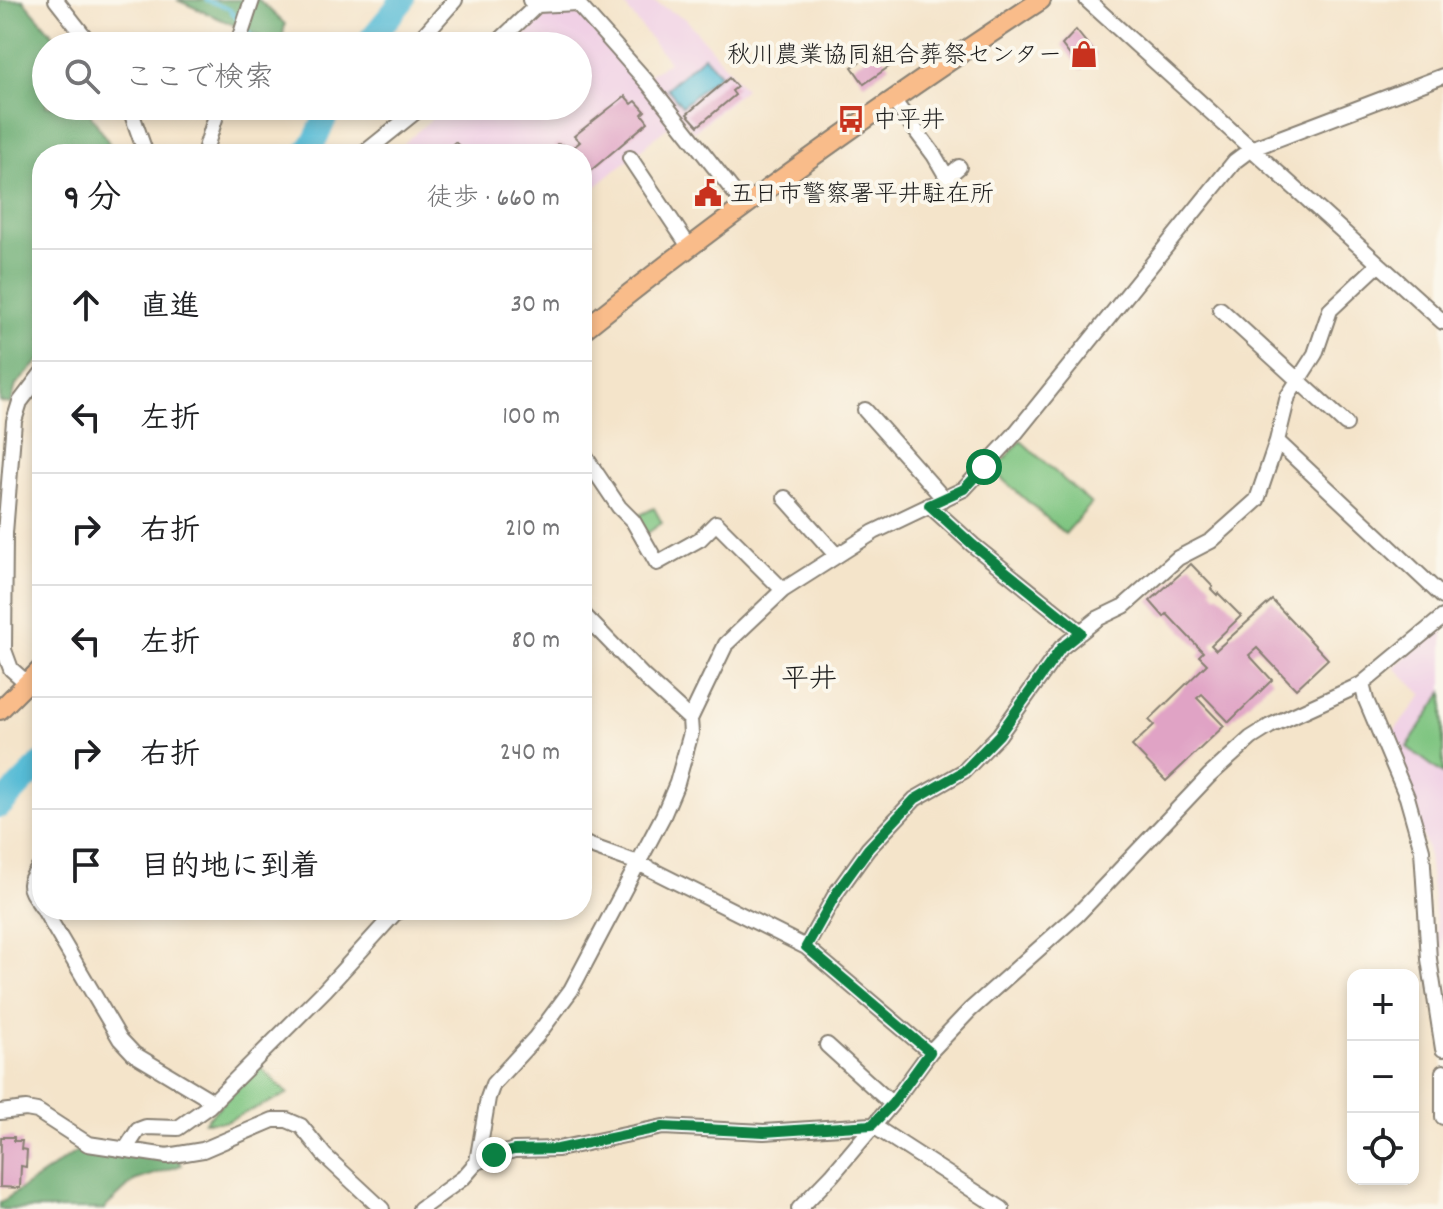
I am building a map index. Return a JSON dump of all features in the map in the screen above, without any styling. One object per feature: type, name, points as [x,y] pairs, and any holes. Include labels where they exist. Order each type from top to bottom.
[{"type":"main road","points":[[592,323],[745,206],[1040,0]]},
{"type":"main road","points":[[0,710],[32,678]]},
{"type":"street","points":[[56,0],[81,32]]},
{"type":"street","points":[[242,32],[252,0]]},
{"type":"street","points":[[426,32],[455,0]]},
{"type":"street","points":[[1087,0],[1443,322]]},
{"type":"street","points":[[507,32],[535,2],[577,3],[648,83],[745,206]]},
{"type":"street","points":[[477,1162],[493,1084],[536,1037],[571,990],[677,783],[691,733],[690,719],[726,644],[783,590],[836,555],[874,532],[964,489],[1014,435],[1235,161],[1251,149],[1443,76]]},
{"type":"street","points":[[893,100],[934,155],[955,191]]},
{"type":"street","points":[[134,120],[142,144]]},
{"type":"street","points":[[207,144],[215,120]]},
{"type":"street","points":[[375,144],[405,120]]},
{"type":"street","points":[[630,158],[690,248]]},
{"type":"street","points":[[946,178],[959,167]]},
{"type":"street","points":[[806,947],[837,892],[868,849],[915,799],[964,771],[999,735],[1061,648],[1097,619],[1124,606],[1178,558],[1211,541],[1234,523],[1261,494],[1288,396],[1315,354],[1330,310],[1379,264]]},
{"type":"street","points":[[1220,309],[1346,424]]},
{"type":"street","points":[[27,683],[11,669],[4,650],[5,533],[14,421],[20,402],[32,386]]},
{"type":"street","points":[[865,410],[944,499]]},
{"type":"street","points":[[1277,441],[1443,597]]},
{"type":"street","points":[[592,465],[619,507],[633,521],[657,563],[700,539],[716,523],[783,590]]},
{"type":"street","points":[[785,498],[836,555]]},
{"type":"street","points":[[929,505],[973,545],[1081,632]]},
{"type":"street","points":[[799,1209],[892,1104],[930,1052],[970,1010],[1077,915],[1209,776],[1251,738],[1270,726],[1362,684],[1443,617]]},
{"type":"street","points":[[592,623],[690,719]]},
{"type":"street","points":[[1362,684],[1407,797],[1422,850],[1429,959],[1443,1049]]},
{"type":"street","points":[[592,847],[638,863],[806,947],[930,1052]]},
{"type":"street","points":[[50,920],[120,1039],[134,1054],[214,1102]]},
{"type":"street","points":[[125,1150],[138,1130],[146,1127],[178,1128],[214,1102],[325,990],[389,920]]},
{"type":"street","points":[[827,1045],[892,1104]]},
{"type":"street","points":[[1443,1072],[1443,1117]]},
{"type":"street","points":[[0,1112],[37,1111],[88,1144],[167,1156],[203,1150],[273,1120],[287,1120],[301,1126],[325,1156],[382,1209]]},
{"type":"street","points":[[420,1209],[463,1178],[477,1162],[514,1150],[558,1149],[663,1127],[764,1132],[872,1125],[1002,1209]]},
{"type":"shaded area","points":[[654,2],[686,19],[745,89],[694,132],[647,76],[669,62],[624,5]]},
{"type":"shaded area","points":[[574,13],[583,18],[674,122],[592,190],[592,144],[403,144],[430,120],[592,120],[592,32],[529,32],[549,14]]},
{"type":"shaded area","points":[[1443,624],[1443,985],[1427,848],[1393,748],[1393,732],[1423,695],[1394,667]]},
{"type":"green space","points":[[0,0],[23,0],[51,32],[32,32],[32,120],[94,120],[110,144],[32,144],[32,368],[16,385],[11,404],[0,402]]},
{"type":"green space","points":[[177,0],[259,0],[285,24],[284,32],[249,32]]},
{"type":"green space","points":[[1021,441],[1091,504],[1065,534],[993,471]]},
{"type":"green space","points":[[654,508],[662,523],[646,534],[636,517]]},
{"type":"green space","points":[[1443,692],[1443,774],[1407,747]]},
{"type":"green space","points":[[259,1066],[288,1094],[225,1122],[204,1122]]},
{"type":"green space","points":[[171,1146],[182,1165],[134,1181],[104,1209],[0,1209],[0,1203],[83,1147]]},
{"type":"water","points":[[704,56],[720,74],[682,106],[667,88]]},
{"type":"building","points":[[1076,30],[1096,55],[1081,70],[1062,45]]},
{"type":"building","points":[[878,49],[890,66],[864,84],[852,67]]},
{"type":"building","points":[[729,78],[737,87],[732,91],[735,95],[698,126],[687,114]]},
{"type":"building","points":[[625,96],[632,104],[636,101],[645,111],[642,114],[648,122],[592,170],[592,144],[578,144],[580,142],[574,136]]},
{"type":"building","points":[[1191,564],[1213,587],[1211,589],[1241,616],[1211,645],[1216,650],[1272,600],[1328,659],[1296,689],[1257,648],[1249,655],[1272,680],[1229,722],[1202,694],[1197,698],[1224,726],[1166,781],[1132,746],[1154,725],[1149,720],[1207,664],[1199,656],[1203,652],[1167,614],[1164,617],[1150,601]]},
{"type":"building","points":[[1,1137],[14,1137],[14,1141],[22,1141],[21,1149],[27,1150],[26,1167],[21,1166],[20,1188],[0,1187]]},
{"type":"waterway","points":[[206,0],[229,9],[240,22]]},
{"type":"waterway","points":[[377,32],[403,0]]},
{"type":"waterway","points":[[312,144],[324,120]]},
{"type":"waterway","points":[[0,806],[32,773]]},
{"type":"place","name":"秋川農業協同組合葬祭センター","points":[[1084,54]]},
{"type":"place","name":"中平井","points":[[851,119]]},
{"type":"place","name":"五日市警察署平井駐在所","points":[[708,193]]},
{"type":"district","name":"平井","points":[[809,677]]},
{"type":"route","points":[[494,1155],[514,1150],[558,1149],[663,1127],[764,1132],[872,1125],[892,1104],[930,1052],[806,947],[837,892],[868,849],[915,799],[964,771],[999,735],[1061,648],[1081,632],[973,545],[929,505],[964,489],[984,467]]}]
